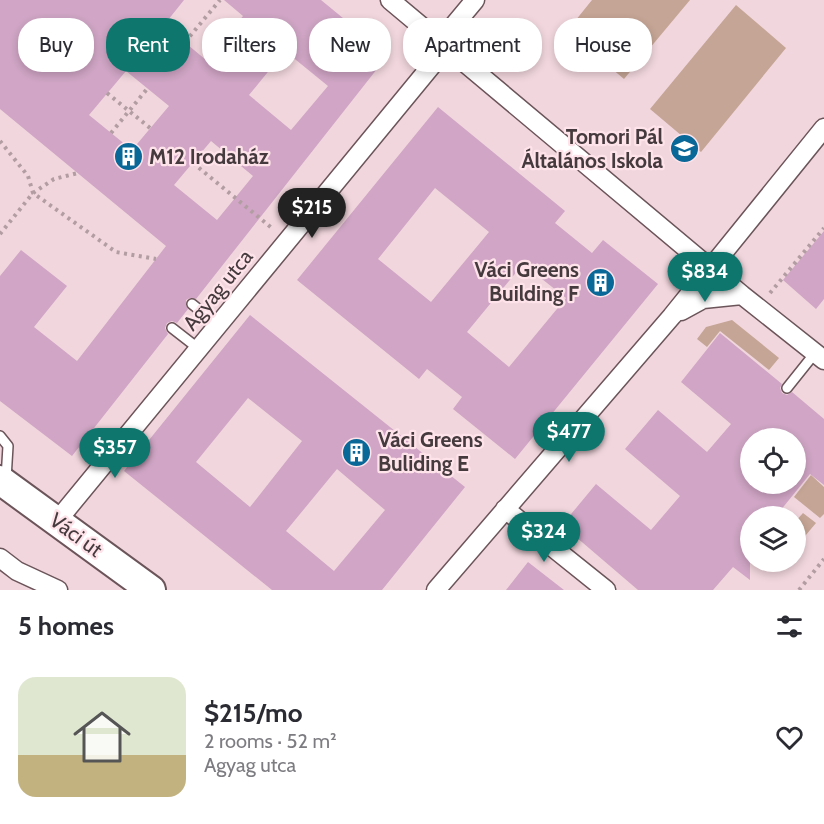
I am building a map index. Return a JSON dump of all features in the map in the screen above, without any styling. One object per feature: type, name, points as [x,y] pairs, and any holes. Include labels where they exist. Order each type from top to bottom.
[{"type":"main road","name":"Váci út","points":[[3,482],[151,590]]},
{"type":"street","points":[[390,0],[411,18]]},
{"type":"street","name":"Agyag utca","points":[[460,18],[475,0]]},
{"type":"street","name":"Agyag utca","points":[[57,522],[426,72]]},
{"type":"street","points":[[476,72],[742,295],[820,357]]},
{"type":"street","points":[[436,590],[672,316],[824,128]]},
{"type":"street","points":[[672,316],[703,299],[742,295]]},
{"type":"street","points":[[505,509],[606,590]]},
{"type":"street","points":[[0,558],[17,571],[58,590]]},
{"type":"lane","points":[[192,304],[218,325]]},
{"type":"lane","points":[[172,328],[199,349]]},
{"type":"lane","points":[[787,388],[820,357]]},
{"type":"lane","points":[[0,436],[8,447],[3,482]]},
{"type":"path","points":[[190,36],[220,0]]},
{"type":"path","points":[[111,133],[147,88]]},
{"type":"path","points":[[107,93],[150,128]]},
{"type":"path","points":[[0,141],[28,176],[33,193],[116,252],[156,259]]},
{"type":"path","points":[[193,163],[288,241]]},
{"type":"path","points":[[0,234],[33,193],[54,178],[78,173]]},
{"type":"path","points":[[758,308],[824,228]]},
{"type":"path","points":[[799,590],[824,559]]},
{"type":"shaded area","points":[[592,0],[690,0],[652,45],[652,18],[577,18]]},
{"type":"shaded area","points":[[736,5],[786,48],[701,152],[650,109]]},
{"type":"shaded area","points":[[616,72],[630,72],[624,79]]},
{"type":"shaded area","points":[[732,320],[779,358],[769,370],[720,331],[707,347],[697,339],[706,327]]},
{"type":"shaded area","points":[[811,475],[824,487],[824,514],[820,518],[794,497],[796,494],[806,494],[806,481]]},
{"type":"shaded area","points":[[806,515],[816,523],[806,535]]},
{"type":"building","name":"M12 Irodaház","points":[[0,0],[184,0],[170,18],[106,18],[106,72],[125,72],[89,115],[132,150],[169,106],[127,72],[190,72],[190,47],[202,57],[202,72],[268,72],[249,95],[291,130],[328,86],[311,72],[375,72],[196,299],[186,300],[188,309],[177,323],[172,321],[167,323],[165,328],[168,334],[72,456],[0,401],[0,276],[21,250],[67,286],[34,327],[77,361],[166,246],[0,109]],"holes":[[[211,141],[253,176],[217,220],[174,185]]]},
{"type":"building","name":"M12 Irodaház","points":[[224,0],[321,0],[343,18],[309,18],[309,71],[297,61],[297,18],[241,18],[243,16]]},
{"type":"building","name":"Váci Greens Building F","points":[[438,107],[565,211],[555,223],[592,253],[603,240],[658,284],[515,459],[453,409],[462,397],[427,369],[419,379],[297,280]],"holes":[[[435,188],[489,232],[431,302],[378,259]],[[523,264],[566,298],[509,367],[467,332]]]},
{"type":"building","points":[[824,231],[824,299],[816,309],[783,280]]},
{"type":"building","name":"Váci Greens Buliding E","points":[[250,315],[465,487],[382,590],[272,590],[124,471]],"holes":[[[248,398],[302,441],[250,507],[196,462]],[[337,469],[385,510],[334,571],[286,531]]]},
{"type":"building","points":[[720,333],[782,384],[780,388],[782,393],[787,395],[792,392],[824,419],[824,485],[810,474],[806,479],[806,428],[740,428],[740,494],[794,494],[784,506],[740,506],[740,572],[750,572],[750,580],[733,567],[713,590],[638,590],[562,525],[596,484],[651,530],[680,496],[625,449],[658,410],[707,452],[731,424],[681,382]]},
{"type":"building","points":[[528,562],[564,590],[506,590]]},
{"type":"place","name":"Tomori Pál Általános Iskola","points":[[684,149]]},
{"type":"place","name":"M12 Irodaház","points":[[128,157]]},
{"type":"place","name":"Váci Greens Building F","points":[[600,282]]},
{"type":"place","name":"Váci Greens Buliding E","points":[[357,452]]}]
